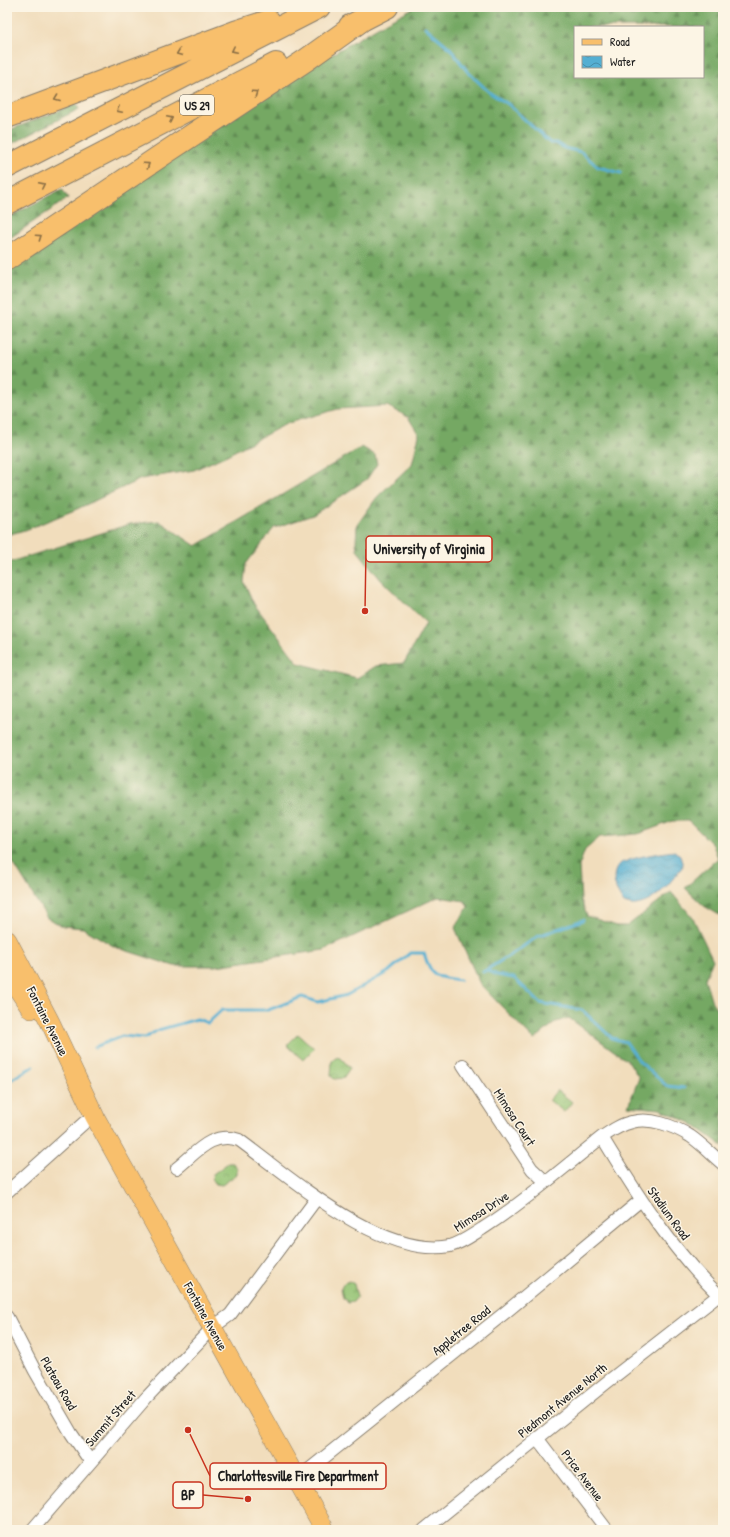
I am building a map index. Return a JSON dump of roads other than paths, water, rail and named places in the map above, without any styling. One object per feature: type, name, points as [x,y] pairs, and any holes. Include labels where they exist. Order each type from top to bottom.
[{"type":"highway","points":[[7,117],[228,34],[284,17],[308,7]]},
{"type":"highway","name":"US 29","points":[[7,167],[319,7]]},
{"type":"highway","name":"US 29","points":[[7,202],[388,7]]},
{"type":"highway","points":[[7,259],[306,60],[362,20]]},
{"type":"main road","name":"Fontaine Avenue","points":[[7,940],[51,1024],[91,1110]]},
{"type":"main road","name":"Fontaine Avenue","points":[[7,972],[91,1110],[325,1530]]},
{"type":"street","name":"Mimosa Court","points":[[463,1065],[532,1169],[546,1182]]},
{"type":"street","points":[[7,1192],[85,1122],[91,1110]]},
{"type":"street","name":"Mimosa Drive","points":[[177,1168],[216,1138],[231,1137],[239,1140],[317,1198],[382,1235],[403,1243],[435,1247],[451,1246],[467,1239],[496,1220],[602,1137],[615,1128],[631,1122],[643,1120],[659,1123],[690,1136],[723,1164]]},
{"type":"street","name":"Stadium Road","points":[[602,1137],[641,1200],[690,1265],[721,1297]]},
{"type":"street","points":[[212,1327],[230,1315],[317,1198]]},
{"type":"street","name":"Appletree Road","points":[[296,1480],[507,1311],[641,1200]]},
{"type":"street","name":"Piedmont Avenue North","points":[[424,1530],[537,1438],[721,1297]]},
{"type":"street","name":"Plateau Road","points":[[7,1317],[67,1426],[90,1461]]},
{"type":"street","name":"Summit Street","points":[[32,1530],[90,1461],[212,1327]]},
{"type":"street","name":"Price Avenue","points":[[537,1438],[607,1530]]},
{"type":"water","points":[[675,851],[680,856],[683,866],[663,890],[651,900],[644,903],[630,905],[624,903],[618,894],[614,878],[617,867],[621,863],[646,855]]},
{"type":"waterway","points":[[425,27],[450,48],[467,71],[490,93],[508,104],[550,143],[556,143],[564,148],[581,152],[598,167],[621,173]]},
{"type":"waterway","points":[[483,972],[538,936],[583,920]]},
{"type":"waterway","points":[[95,1047],[122,1036],[145,1038],[158,1030],[197,1019],[208,1023],[222,1010],[268,1010],[302,997],[318,1002],[347,995],[388,972],[410,953],[424,953],[429,967],[435,974],[445,978],[460,980]]},
{"type":"waterway","points":[[487,970],[497,975],[514,978],[540,1003],[582,1010],[612,1038],[626,1042],[640,1062],[667,1086],[684,1088]]},
{"type":"waterway","points":[[7,1082],[34,1066]]},
{"type":"place","name":"University of Virginia","points":[[365,611]]},
{"type":"place","name":"Charlottesville Fire Department","points":[[188,1430]]},
{"type":"place","name":"BP","points":[[248,1499]]}]
